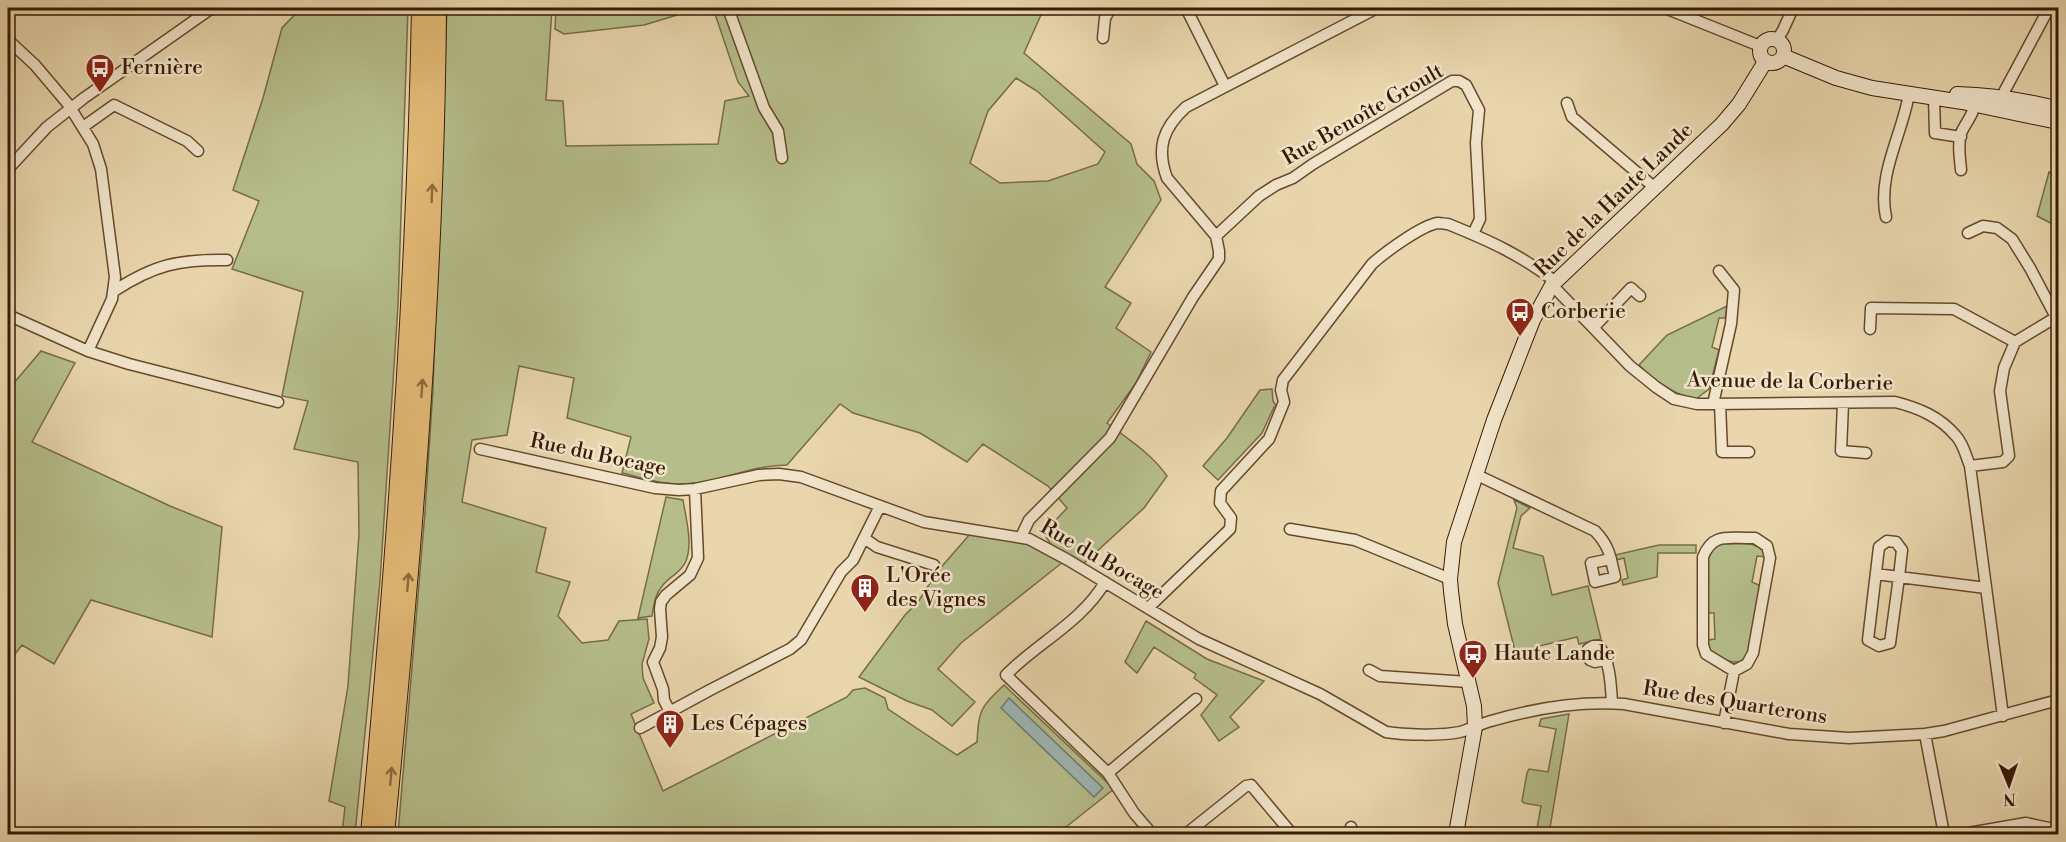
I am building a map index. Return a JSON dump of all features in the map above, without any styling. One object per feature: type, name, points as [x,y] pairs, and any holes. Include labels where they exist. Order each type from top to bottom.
[{"type":"highway","points":[[380,728],[376,689],[402,338],[414,8]]},
{"type":"highway","points":[[370,834],[393,577],[408,352],[419,125],[421,8]]},
{"type":"highway","points":[[385,834],[412,532],[425,340],[437,8]]},
{"type":"street","points":[[8,169],[35,138],[71,108],[212,8]]},
{"type":"street","points":[[728,8],[761,100],[778,131],[782,158]]},
{"type":"street","points":[[1103,38],[1105,18],[1111,8]]},
{"type":"street","points":[[1186,8],[1225,86]]},
{"type":"street","points":[[1021,537],[1029,520],[1110,438],[1193,297],[1219,259],[1216,236],[1167,178],[1162,166],[1161,153],[1167,130],[1174,118],[1186,107],[1377,8]]},
{"type":"street","points":[[1665,8],[1760,46]]},
{"type":"street","points":[[1777,40],[1793,8]]},
{"type":"street","points":[[2003,104],[2008,84],[2049,8]]},
{"type":"street","points":[[1769,39],[1777,40],[1784,49],[1783,56],[1775,63],[1765,62],[1760,55],[1760,46],[1769,39]]},
{"type":"street","points":[[8,40],[35,65],[71,108],[93,144],[100,169],[115,276],[112,299],[88,351]]},
{"type":"street","points":[[1783,56],[1836,78],[1872,88],[1975,104],[2003,104],[2026,100],[2058,109]]},
{"type":"street","name":"Rue de la Haute Lande","points":[[1456,834],[1475,727],[1474,706],[1455,624],[1450,579],[1454,542],[1494,420],[1533,320],[1554,284],[1722,124],[1739,104],[1765,62]]},
{"type":"street","name":"Rue Benoîte Groult","points":[[1216,236],[1258,196],[1293,178],[1452,81],[1459,81],[1466,86],[1479,110],[1476,143],[1480,219],[1473,234]]},
{"type":"street","points":[[1913,95],[1976,94],[2058,122]]},
{"type":"street","points":[[1886,217],[1882,200],[1892,152],[1913,95]]},
{"type":"street","points":[[1934,98],[1935,133],[1960,137]]},
{"type":"street","points":[[1567,104],[1572,117],[1654,188]]},
{"type":"street","points":[[1961,170],[1960,137],[1973,114],[1975,104]]},
{"type":"street","points":[[83,127],[114,105],[187,141],[198,151]]},
{"type":"street","name":"Avenue de la Corberie","points":[[1148,608],[1230,529],[1231,518],[1220,503],[1221,491],[1269,439],[1284,402],[1281,390],[1282,380],[1372,264],[1385,251],[1438,223],[1448,224],[1531,262],[1630,366],[1674,399],[1697,404],[1895,402],[1920,408],[1957,436],[1970,465],[2003,716]]},
{"type":"street","points":[[1968,233],[1983,226],[1997,228],[2012,239],[2058,318],[2015,342],[2004,368],[2000,391],[2008,456],[2003,462],[1970,465]]},
{"type":"street","points":[[114,291],[137,276],[164,265],[198,259],[227,260]]},
{"type":"street","points":[[1719,271],[1734,290],[1731,324],[1716,404],[1722,452],[1749,452]]},
{"type":"street","points":[[1594,327],[1632,288],[1640,296]]},
{"type":"street","points":[[1870,329],[1871,308],[1954,309],[2015,342]]},
{"type":"street","points":[[8,315],[88,351],[129,364],[278,402]]},
{"type":"street","points":[[1843,403],[1841,451],[1866,453]]},
{"type":"street","name":"Rue du Bocage","points":[[480,449],[655,488],[695,489],[759,475],[779,474],[801,477],[924,522],[1021,537],[1036,542],[1198,639],[1320,694],[1381,730],[1398,734],[1441,733],[1458,732],[1475,727]]},
{"type":"street","points":[[1477,475],[1595,531],[1607,543],[1611,559]]},
{"type":"street","points":[[670,712],[664,700],[663,689],[653,662],[660,648],[662,637],[661,602],[690,575],[698,558],[695,489]]},
{"type":"street","points":[[640,728],[790,650],[801,640],[841,572],[853,560],[880,506]]},
{"type":"street","points":[[1290,529],[1355,540],[1450,579]]},
{"type":"street","points":[[864,538],[877,547],[934,565]]},
{"type":"street","points":[[1755,538],[1767,546],[1770,558],[1753,653],[1747,664],[1734,671],[1706,654],[1703,645],[1703,556],[1708,544],[1717,539],[1755,538]]},
{"type":"street","points":[[1887,541],[1896,542],[1902,550],[1899,577],[1890,643],[1879,646],[1868,640],[1879,547],[1887,541]]},
{"type":"street","points":[[1876,574],[1986,588]]},
{"type":"street","points":[[1105,582],[1099,593],[1073,619],[1006,675],[1108,773],[1134,813],[1152,834]]},
{"type":"street","points":[[1605,660],[1611,684],[1612,703]]},
{"type":"street","points":[[1369,670],[1380,676],[1468,682]]},
{"type":"street","points":[[1724,723],[1734,671]]},
{"type":"street","points":[[1108,773],[1196,699]]},
{"type":"street","name":"Rue des Quarterons","points":[[1475,727],[1489,721],[1565,706],[1612,703],[1789,734],[1821,738],[1874,737],[1925,734],[1954,729],[2058,700]]},
{"type":"street","points":[[1925,734],[1944,834]]},
{"type":"street","points":[[1186,834],[1246,786],[1251,785],[1292,834]]},
{"type":"street","points":[[1963,834],[2026,823],[2058,830]]},
{"type":"green space","points":[[301,8],[408,8],[398,305],[380,581],[355,834],[342,834],[345,807],[329,801],[348,686],[359,534],[358,462],[294,449],[308,401],[282,396],[303,292],[232,269],[259,201],[233,190],[263,98],[282,28]]},
{"type":"green space","points":[[447,8],[552,8],[546,100],[563,101],[566,146],[718,144],[725,101],[749,96],[738,82],[713,8],[1044,8],[1024,53],[1131,144],[1137,164],[1154,181],[1161,200],[1105,287],[1131,303],[1116,328],[1151,352],[1136,383],[1107,423],[1147,454],[1167,476],[1144,508],[1083,564],[1054,549],[1046,537],[1055,521],[1067,508],[1048,486],[983,444],[967,462],[920,433],[853,413],[840,404],[787,465],[759,468],[691,483],[663,483],[622,473],[631,437],[567,418],[574,378],[519,366],[507,435],[472,440],[462,502],[546,528],[536,572],[570,582],[558,616],[582,643],[608,640],[619,621],[647,619],[649,639],[642,664],[643,678],[654,703],[631,714],[663,791],[847,697],[853,690],[865,688],[885,698],[888,709],[957,755],[977,742],[982,710],[1004,685],[1114,789],[1066,827],[1061,832],[1063,834],[398,834],[433,389]],"holes":[[[1016,78],[1037,91],[1105,152],[1098,164],[1048,181],[1000,183],[970,163],[988,111]]]},
{"type":"green space","points":[[556,8],[682,8],[677,15],[644,25],[564,34],[555,29]]},
{"type":"green space","points":[[2049,172],[2058,175],[2058,227],[2037,216]]},
{"type":"green space","points":[[1727,306],[1725,318],[1719,318],[1712,347],[1719,350],[1709,389],[1696,399],[1679,394],[1665,386],[1639,365],[1667,335]]},
{"type":"green space","points":[[41,351],[75,363],[32,442],[170,506],[222,527],[212,637],[91,600],[54,664],[22,645],[8,663],[8,390]]},
{"type":"green space","points":[[1272,389],[1273,401],[1278,409],[1274,407],[1262,433],[1218,480],[1203,466],[1227,438],[1260,390]]},
{"type":"green space","points":[[666,497],[683,500],[688,531],[688,554],[681,569],[658,592],[652,616],[638,618]]},
{"type":"green space","points":[[1514,500],[1530,508],[1521,516],[1513,548],[1543,556],[1552,595],[1588,586],[1601,639],[1579,644],[1577,637],[1535,647],[1537,654],[1517,659],[1498,583],[1517,508]]},
{"type":"green space","points":[[970,534],[1024,542],[1063,562],[961,643],[938,669],[975,702],[952,726],[932,710],[907,701],[859,677],[905,615],[918,602],[937,572]]},
{"type":"green space","points":[[1722,544],[1754,545],[1763,551],[1766,557],[1757,556],[1752,582],[1761,586],[1747,660],[1737,662],[1727,661],[1709,651],[1708,640],[1715,639],[1714,613],[1707,613],[1708,553],[1712,548]]},
{"type":"green space","points":[[1659,545],[1696,545],[1696,553],[1658,553],[1657,577],[1623,585],[1622,580],[1628,578],[1624,558],[1616,560],[1615,555]]},
{"type":"green space","points":[[1146,621],[1207,659],[1264,681],[1230,717],[1239,727],[1219,741],[1201,715],[1217,695],[1194,678],[1196,674],[1154,647],[1137,673],[1125,662]]},
{"type":"green space","points":[[1569,714],[1549,834],[1536,834],[1541,806],[1522,801],[1527,773],[1529,769],[1548,772],[1556,729],[1539,726],[1541,719]]},
{"type":"water","points":[[1009,698],[1103,788],[1094,797],[1001,708]]},
{"type":"place","name":"Fernière","points":[[100,94]]},
{"type":"place","name":"Corberie","points":[[1520,338]]},
{"type":"place","name":"L'Orée des Vignes","points":[[865,614]]},
{"type":"place","name":"Haute Lande","points":[[1473,680]]},
{"type":"place","name":"Les Cépages","points":[[670,750]]}]
